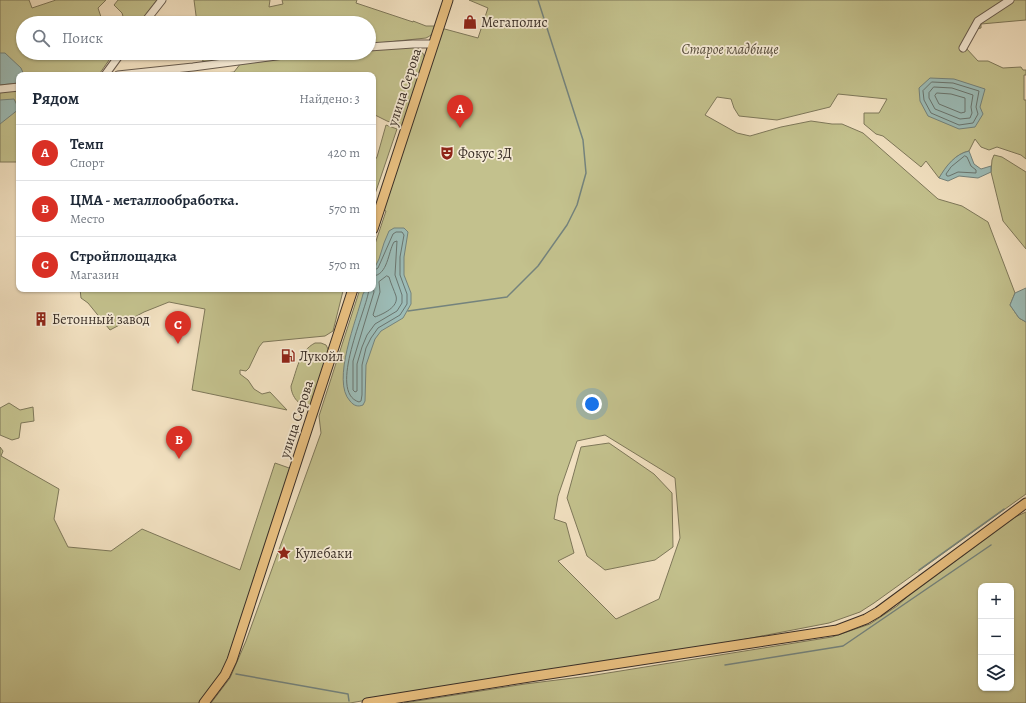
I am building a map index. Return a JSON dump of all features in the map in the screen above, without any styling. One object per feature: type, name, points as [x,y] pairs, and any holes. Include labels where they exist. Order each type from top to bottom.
[{"type":"main road","name":"улица Серова","points":[[376,220],[448,0]]},
{"type":"main road","name":"улица Серова","points":[[204,703],[225,675],[232,660],[352,292]]},
{"type":"main road","points":[[367,703],[837,630],[860,622],[878,612],[1026,503]]},
{"type":"street","points":[[149,16],[162,0]]},
{"type":"street","points":[[963,48],[978,21],[1010,0]]},
{"type":"street","points":[[376,47],[433,44]]},
{"type":"street","points":[[107,72],[116,60]]},
{"type":"street","points":[[146,72],[246,60]]},
{"type":"street","points":[[0,89],[16,87]]},
{"type":"green space","points":[[0,0],[29,0],[32,8],[56,0],[106,0],[98,8],[101,16],[16,16],[16,60],[109,60],[101,72],[16,72],[16,162],[0,162]]},
{"type":"green space","points":[[118,0],[157,0],[144,16],[123,16],[114,5]]},
{"type":"green space","points":[[194,0],[270,0],[269,7],[283,4],[282,0],[357,0],[356,3],[413,22],[426,26],[436,26],[432,34],[426,38],[376,43],[376,16],[196,16]]},
{"type":"green space","name":"Старое кладбище","points":[[469,0],[1008,0],[979,22],[1013,0],[1026,0],[1026,20],[981,24],[981,28],[976,29],[966,48],[978,61],[988,61],[1003,68],[1021,67],[1023,70],[1026,70],[1026,75],[1024,75],[1024,100],[1026,100],[1026,159],[1021,155],[997,147],[989,150],[981,147],[975,139],[969,151],[955,158],[939,178],[926,161],[921,167],[883,136],[876,134],[864,124],[864,113],[879,113],[887,99],[838,94],[830,107],[777,120],[739,116],[731,99],[717,97],[705,115],[737,133],[750,136],[781,127],[811,121],[842,124],[863,133],[938,199],[962,206],[988,222],[1015,293],[1010,305],[1019,318],[1026,322],[1026,494],[874,603],[860,612],[829,623],[612,665],[419,691],[350,703],[211,703],[230,678],[246,641],[321,433],[319,416],[359,292],[376,292],[376,241],[386,211],[382,209],[441,28],[478,38],[488,8]],"holes":[[[605,435],[675,478],[680,538],[659,599],[616,619],[558,561],[574,553],[566,523],[554,519],[558,496],[577,441]]]},
{"type":"green space","points":[[412,46],[421,51],[424,55],[425,60],[404,127],[376,116],[376,72],[234,72],[241,63],[263,60],[376,60],[376,48]]},
{"type":"green space","points":[[203,60],[221,60],[203,62]]},
{"type":"green space","points":[[386,125],[397,129],[376,191],[377,157]]},
{"type":"green space","points":[[994,155],[1002,157],[1026,172],[1026,249],[1003,221],[991,172]]},
{"type":"green space","points":[[80,292],[343,292],[333,331],[325,336],[263,342],[249,368],[246,371],[240,370],[240,374],[248,380],[254,389],[262,394],[270,392],[287,410],[192,390],[205,309],[169,302],[144,312],[110,330],[88,303],[81,298]]},
{"type":"green space","points":[[315,343],[326,345],[329,351],[312,405],[308,406],[297,401],[291,390],[291,386],[302,356],[310,346]]},
{"type":"green space","points":[[9,403],[20,410],[33,407],[34,421],[21,423],[19,438],[12,440],[0,435],[0,408]]},
{"type":"green space","points":[[609,443],[654,474],[672,493],[673,547],[655,560],[605,570],[587,556],[567,498],[581,447]]},
{"type":"green space","points":[[0,447],[3,451],[1,456],[59,489],[54,519],[68,547],[111,551],[142,529],[240,570],[275,463],[292,469],[230,660],[201,703],[0,703]]},
{"type":"green space","points":[[1026,512],[1026,703],[404,703],[525,684],[589,676],[832,637],[870,624],[897,606],[929,577],[1013,518]]},
{"type":"water","points":[[0,53],[5,53],[21,68],[23,72],[16,72],[16,83],[0,85]]},
{"type":"water","points":[[930,78],[954,79],[985,89],[980,107],[983,114],[975,127],[959,129],[928,116],[920,101],[919,88]]},
{"type":"water","points":[[14,99],[16,103],[16,111],[0,124],[0,100]]},
{"type":"water","points":[[969,151],[974,164],[981,169],[991,166],[991,172],[978,178],[959,176],[948,181],[939,178],[951,161],[959,155]]},
{"type":"water","points":[[394,228],[404,228],[408,232],[404,257],[404,275],[411,293],[411,304],[403,318],[381,331],[375,339],[366,365],[365,401],[363,405],[356,406],[350,401],[345,392],[343,379],[347,349],[363,294],[364,292],[376,292],[376,265],[389,231]]},
{"type":"water","points":[[1026,288],[1026,322],[1019,318],[1010,305],[1015,293]]},
{"type":"waterway","points":[[408,311],[507,297],[538,266],[567,225],[577,205],[586,173],[583,140],[538,0]]},
{"type":"waterway","points":[[919,570],[1004,509]]},
{"type":"waterway","points":[[725,665],[843,646],[991,545]]},
{"type":"waterway","points":[[236,674],[348,694],[349,701]]},
{"type":"place","name":"Мегаполис","points":[[470,22]]},
{"type":"place","name":"Темп","points":[[460,128]]},
{"type":"place","name":"Фокус 3Д","points":[[447,153]]},
{"type":"place","name":"Бетонный завод","points":[[41,319]]},
{"type":"place","name":"Стройплощадка","points":[[178,344]]},
{"type":"place","name":"Лукойл","points":[[288,356]]},
{"type":"place","name":"ЦМА - металлообработка.","points":[[179,459]]},
{"type":"place","name":"Кулебаки","points":[[284,553]]}]
